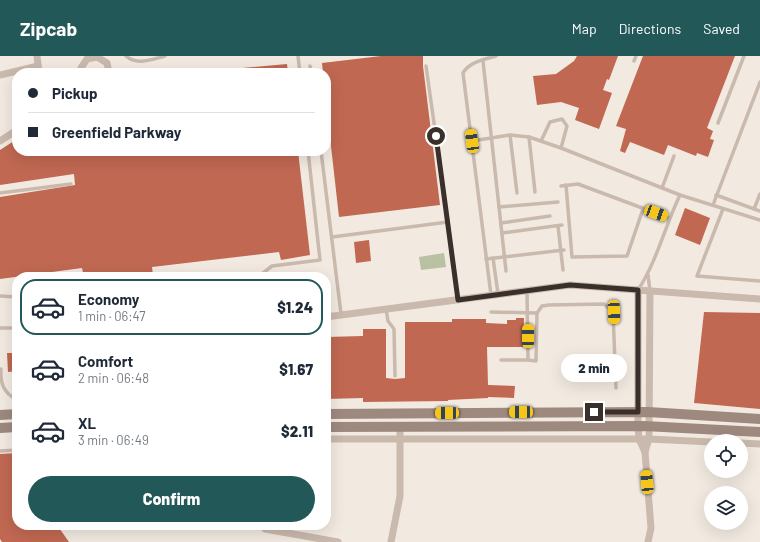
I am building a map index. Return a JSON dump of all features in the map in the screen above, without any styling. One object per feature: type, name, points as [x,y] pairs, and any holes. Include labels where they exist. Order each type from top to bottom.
[{"type":"main road","points":[[331,414],[643,412],[760,419]]},
{"type":"main road","points":[[0,415],[12,414]]},
{"type":"main road","points":[[331,427],[644,426],[760,432]]},
{"type":"main road","points":[[0,428],[12,427]]},
{"type":"street","points":[[37,56],[39,68]]},
{"type":"street","points":[[81,68],[86,58],[97,57],[107,62],[108,68]]},
{"type":"street","points":[[0,75],[12,73]]},
{"type":"street","points":[[0,141],[12,133]]},
{"type":"street","points":[[331,317],[570,285],[760,299]]},
{"type":"street","points":[[638,290],[644,426],[650,439],[644,452]]},
{"type":"street","points":[[648,542],[651,528],[644,452],[639,439],[644,426],[643,412],[650,291]]},
{"type":"street","points":[[391,542],[400,496],[400,426]]},
{"type":"street","points":[[331,439],[650,439],[704,442]]},
{"type":"street","points":[[748,443],[760,444]]},
{"type":"street","points":[[271,530],[338,542]]},
{"type":"lane","points":[[126,56],[130,60],[137,62],[165,56]]},
{"type":"lane","points":[[298,56],[299,68]]},
{"type":"lane","points":[[494,295],[486,259],[463,73],[472,64],[496,56]]},
{"type":"lane","points":[[634,62],[636,56]]},
{"type":"lane","points":[[718,123],[744,56]]},
{"type":"lane","points":[[482,61],[506,271]]},
{"type":"lane","points":[[426,66],[458,300]]},
{"type":"lane","points":[[713,205],[760,82]]},
{"type":"lane","points":[[541,141],[550,122],[562,119],[567,126],[561,148]]},
{"type":"lane","points":[[472,141],[510,135],[528,137],[561,148],[680,195],[760,220]]},
{"type":"lane","points":[[510,135],[517,193]]},
{"type":"lane","points":[[528,137],[535,192]]},
{"type":"lane","points":[[264,272],[272,266],[320,260],[309,156]]},
{"type":"lane","points":[[322,156],[341,316]]},
{"type":"lane","points":[[662,188],[674,156]]},
{"type":"lane","points":[[0,193],[71,184]]},
{"type":"lane","points":[[561,186],[578,184],[669,218]]},
{"type":"lane","points":[[566,185],[572,257],[627,256],[642,209]]},
{"type":"lane","points":[[754,209],[760,194]]},
{"type":"lane","points":[[638,290],[648,275],[669,218],[680,195]]},
{"type":"lane","points":[[716,195],[760,211]]},
{"type":"lane","points":[[499,208],[558,202]]},
{"type":"lane","points":[[723,209],[697,276],[760,281]]},
{"type":"lane","points":[[501,223],[550,216]]},
{"type":"lane","points":[[332,237],[448,222]]},
{"type":"lane","points":[[502,234],[560,226],[564,270]]},
{"type":"lane","points":[[486,259],[562,250]]},
{"type":"lane","points":[[493,258],[494,295]]},
{"type":"lane","points":[[648,275],[650,291]]},
{"type":"lane","points":[[527,291],[528,360]]},
{"type":"lane","points":[[0,296],[12,297]]},
{"type":"lane","points":[[501,360],[536,361],[537,313],[542,306],[604,304],[609,306],[614,312],[616,388]]},
{"type":"lane","points":[[386,309],[388,321],[394,329],[395,376]]},
{"type":"lane","points":[[491,312],[537,313]]},
{"type":"lane","points":[[0,328],[12,328]]},
{"type":"lane","points":[[1,369],[3,387],[8,396],[12,398]]},
{"type":"lane","points":[[0,451],[12,450]]},
{"type":"green space","points":[[444,253],[446,267],[421,270],[419,257]]},
{"type":"building","points":[[381,56],[423,56],[440,205],[339,217],[331,146],[331,68],[322,68],[322,63]]},
{"type":"building","points":[[577,56],[618,56],[609,80],[607,79],[603,90],[612,93],[599,129],[575,120],[579,108],[561,102],[537,105],[533,76],[556,74],[574,61]]},
{"type":"building","points":[[643,56],[735,56],[707,128],[713,131],[710,139],[714,140],[708,157],[697,153],[696,156],[668,145],[664,155],[630,142],[625,153],[620,151],[626,129],[616,126]]},
{"type":"building","points":[[287,64],[287,68],[242,68]]},
{"type":"building","points":[[12,142],[12,156],[299,156],[310,255],[281,260],[279,252],[152,267],[153,272],[83,272],[82,268],[52,272],[12,272],[12,277],[0,279],[0,197],[75,185],[74,174],[0,185],[0,150]]},
{"type":"building","points":[[685,208],[710,218],[700,245],[675,235]]},
{"type":"building","points":[[369,240],[371,261],[356,263],[354,242]]},
{"type":"building","points":[[704,312],[760,313],[760,409],[694,403]]},
{"type":"building","points":[[516,318],[524,318],[523,347],[487,347],[488,385],[515,386],[514,398],[488,397],[448,401],[363,402],[363,398],[331,399],[331,337],[363,336],[363,329],[386,329],[386,378],[395,379],[405,378],[405,322],[452,322],[452,319],[486,319],[486,323],[507,324],[507,320],[516,320]]},
{"type":"building","points":[[7,353],[12,353],[12,372],[8,372]]},
{"type":"building","points":[[12,453],[12,530],[61,530],[69,542],[2,542],[0,539],[0,454]]},
{"type":"route","points":[[436,136],[458,300],[570,285],[638,290],[638,412],[594,412]]}]
